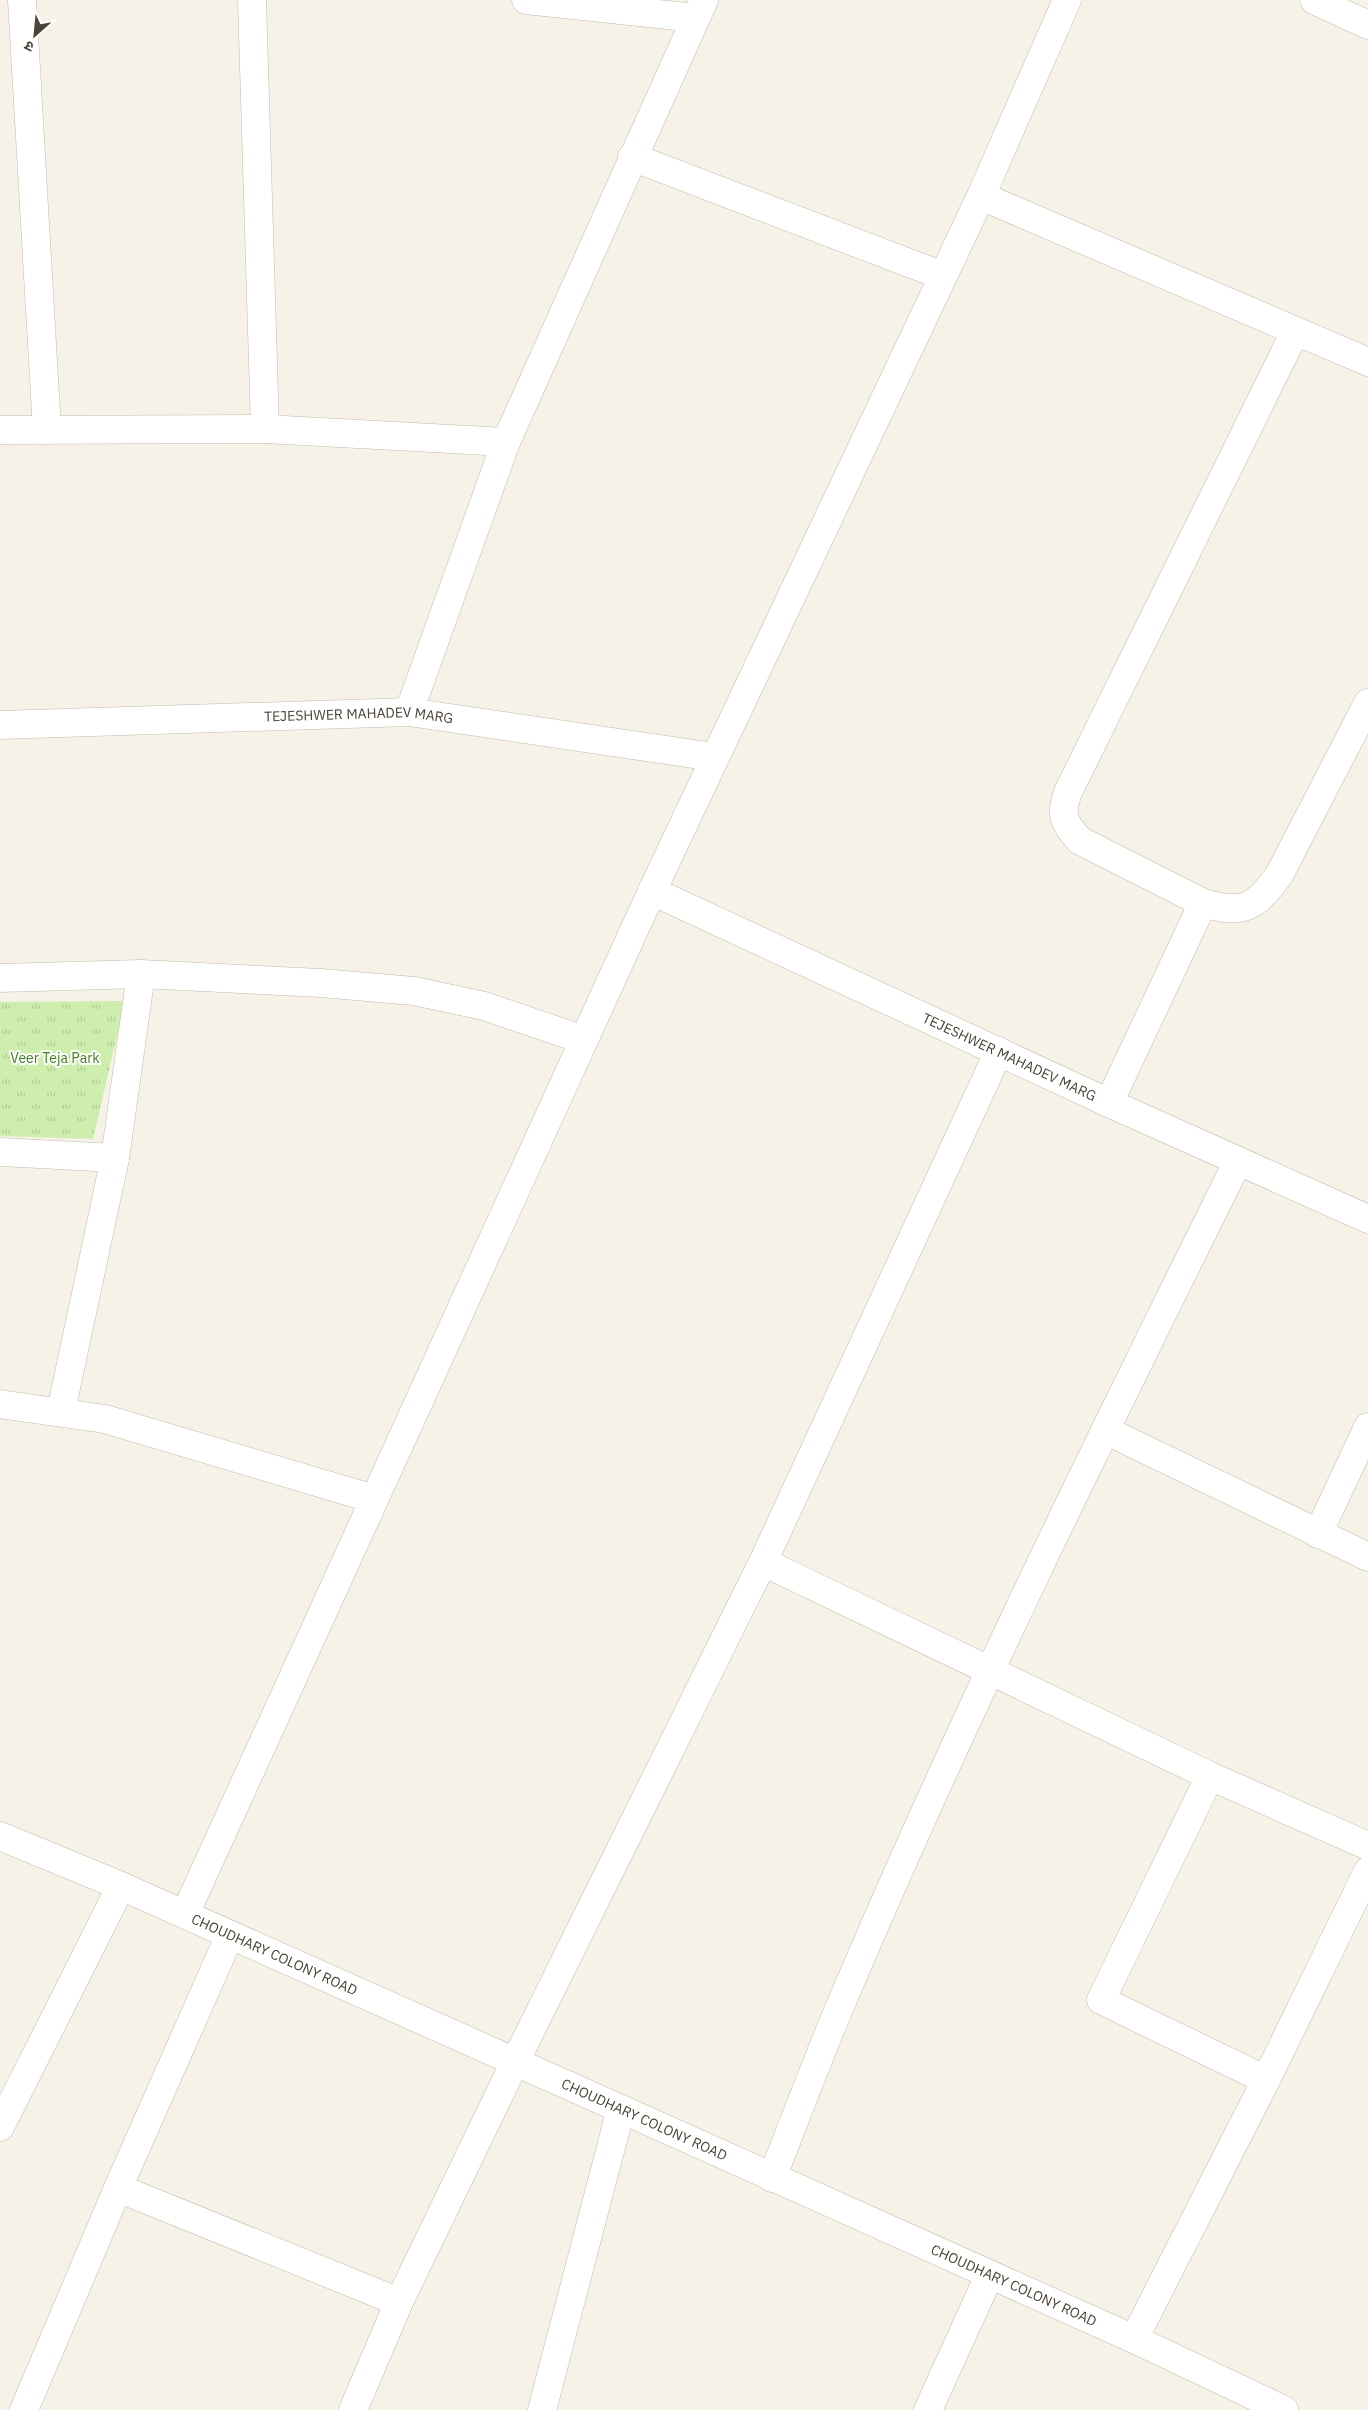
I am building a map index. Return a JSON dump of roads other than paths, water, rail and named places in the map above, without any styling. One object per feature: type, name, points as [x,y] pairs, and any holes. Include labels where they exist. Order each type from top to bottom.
[{"type":"street","points":[[22,0],[47,430]]},
{"type":"street","points":[[252,0],[266,429]]},
{"type":"street","points":[[409,712],[506,442],[632,157],[700,9],[526,0]]},
{"type":"street","points":[[185,1914],[652,891],[943,276],[1067,0]]},
{"type":"street","points":[[1314,0],[1368,25]]},
{"type":"street","points":[[632,157],[943,276]]},
{"type":"street","points":[[980,196],[1368,362]]},
{"type":"street","points":[[1295,332],[1068,792],[1062,810],[1067,826],[1079,840],[1203,903],[1223,909],[1244,908],[1261,899],[1279,875],[1368,702]]},
{"type":"street","points":[[0,430],[266,429],[506,442]]},
{"type":"street","name":"TEJESHWER MAHADEV MARG","points":[[0,725],[409,712],[714,757]]},
{"type":"street","name":"TEJESHWER MAHADEV MARG","points":[[652,891],[1109,1103],[1368,1220]]},
{"type":"street","points":[[1109,1103],[1203,903]]},
{"type":"street","points":[[0,978],[141,974],[321,983],[414,991],[484,1006],[584,1040]]},
{"type":"street","points":[[61,1411],[116,1158],[141,974]]},
{"type":"street","points":[[353,2410],[399,2302],[515,2062],[764,1562],[999,1051]]},
{"type":"street","points":[[0,1152],[116,1158]]},
{"type":"street","points":[[772,2178],[838,2011],[990,1670],[1104,1430],[1238,1161]]},
{"type":"street","points":[[0,1404],[105,1418],[374,1499]]},
{"type":"street","points":[[1318,1534],[1368,1427]]},
{"type":"street","points":[[1104,1430],[1368,1557]]},
{"type":"street","points":[[764,1562],[1210,1776],[1368,1846]]},
{"type":"street","points":[[1210,1776],[1100,2000],[1266,2080]]},
{"type":"street","name":"CHOUDHARY COLONY ROAD","points":[[0,1836],[185,1914],[989,2276],[1134,2339],[1270,2407]]},
{"type":"street","points":[[1134,2339],[1266,2080],[1368,1871]]},
{"type":"street","points":[[0,2127],[121,1886]]},
{"type":"street","points":[[24,2410],[118,2188],[230,1934]]},
{"type":"street","points":[[542,2410],[621,2109]]},
{"type":"street","points":[[118,2188],[399,2302]]},
{"type":"street","points":[[928,2410],[989,2276]]},
{"type":"park label","name":"Veer Teja Park","points":[[55,1058]]}]
